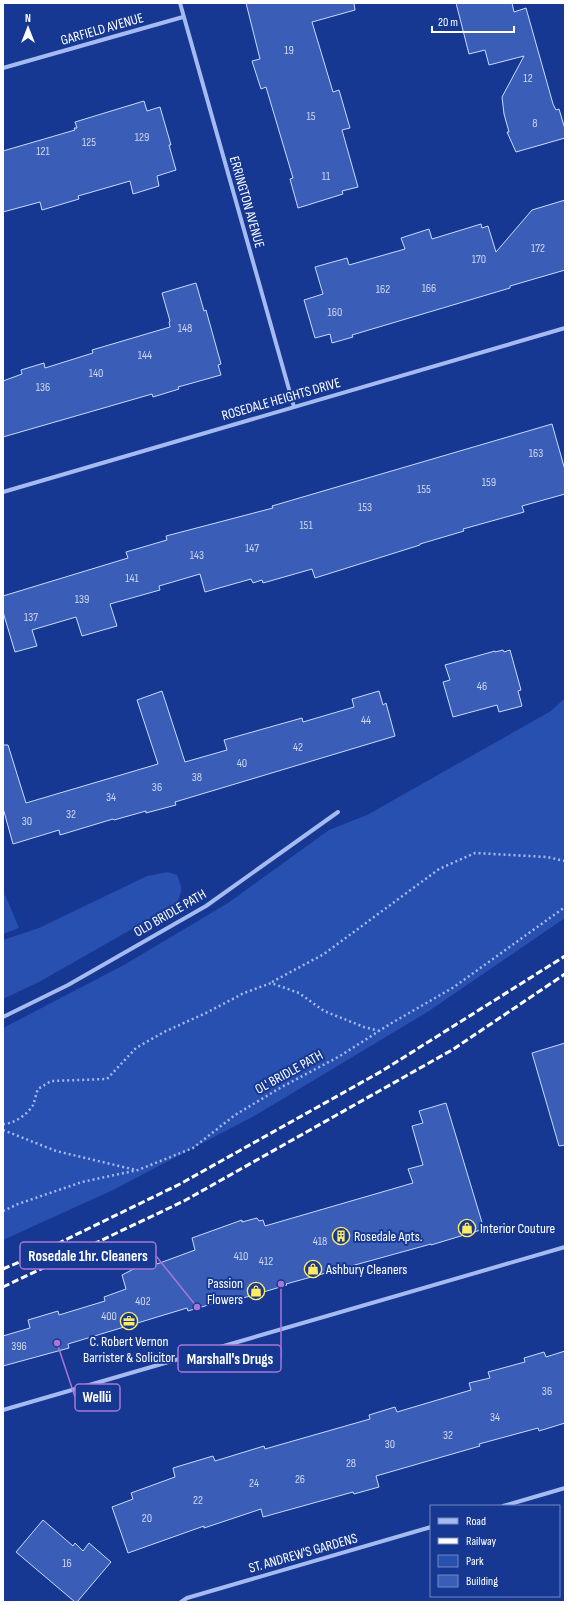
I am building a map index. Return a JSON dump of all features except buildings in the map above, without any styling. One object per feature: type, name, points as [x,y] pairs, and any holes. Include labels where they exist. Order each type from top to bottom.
[{"type":"street","name":"ERRINGTON AVENUE","points":[[180,3],[294,407]]},
{"type":"street","name":"GARFIELD AVENUE","points":[[3,68],[183,17]]},
{"type":"street","name":"ROSEDALE HEIGHTS DRIVE","points":[[3,492],[565,328]]},
{"type":"street","name":"OLD BRIDLE PATH","points":[[3,1017],[68,984],[206,906],[338,812]]},
{"type":"street","points":[[3,1410],[565,1247]]},
{"type":"street","points":[[506,1505],[565,1488]]},
{"type":"street","name":"ST. ANDREW'S GARDENS","points":[[181,1602],[187,1598],[430,1527]]},
{"type":"path","points":[[3,1124],[9,1124],[22,1116],[33,1105],[38,1089],[50,1081],[107,1079],[136,1048],[164,1032],[206,1013],[244,993],[271,983],[324,954],[439,869],[475,853],[547,857],[565,861]]},
{"type":"path","name":"OL' BRIDLE PATH","points":[[3,1211],[18,1204],[82,1182],[138,1170],[193,1148],[235,1115],[280,1088],[340,1056],[454,987],[565,907]]},
{"type":"path","points":[[271,983],[299,993],[324,1011],[364,1027],[380,1031]]},
{"type":"path","points":[[3,1130],[56,1151],[138,1170]]},
{"type":"green space","points":[[565,698],[565,918],[429,1011],[256,1115],[113,1190],[3,1240],[3,1028],[124,965],[228,903],[329,830],[367,815],[551,711]]},
{"type":"green space","points":[[168,872],[177,875],[181,887],[181,893],[176,904],[39,982],[3,999],[3,940],[39,928],[147,876]]},
{"type":"green space","points":[[3,890],[19,928],[3,934]]},
{"type":"railway","points":[[3,1269],[180,1184],[382,1071],[565,956]]},
{"type":"railway","points":[[3,1287],[184,1201],[452,1050],[565,974]]},
{"type":"place","name":"Interior Couture","points":[[467,1228]]},
{"type":"place","name":"Rosedale Apts.","points":[[341,1236]]},
{"type":"place","name":"Ashbury Cleaners","points":[[313,1269]]},
{"type":"place","name":"Marshall's Drugs","points":[[281,1284]]},
{"type":"place","name":"Passion Flowers","points":[[256,1291]]},
{"type":"place","name":"Rosedale 1hr. Cleaners","points":[[197,1307]]},
{"type":"place","name":"C. Robert Vernon Barrister & Solicitor","points":[[129,1321]]},
{"type":"place","name":"Wellü","points":[[57,1343]]}]
